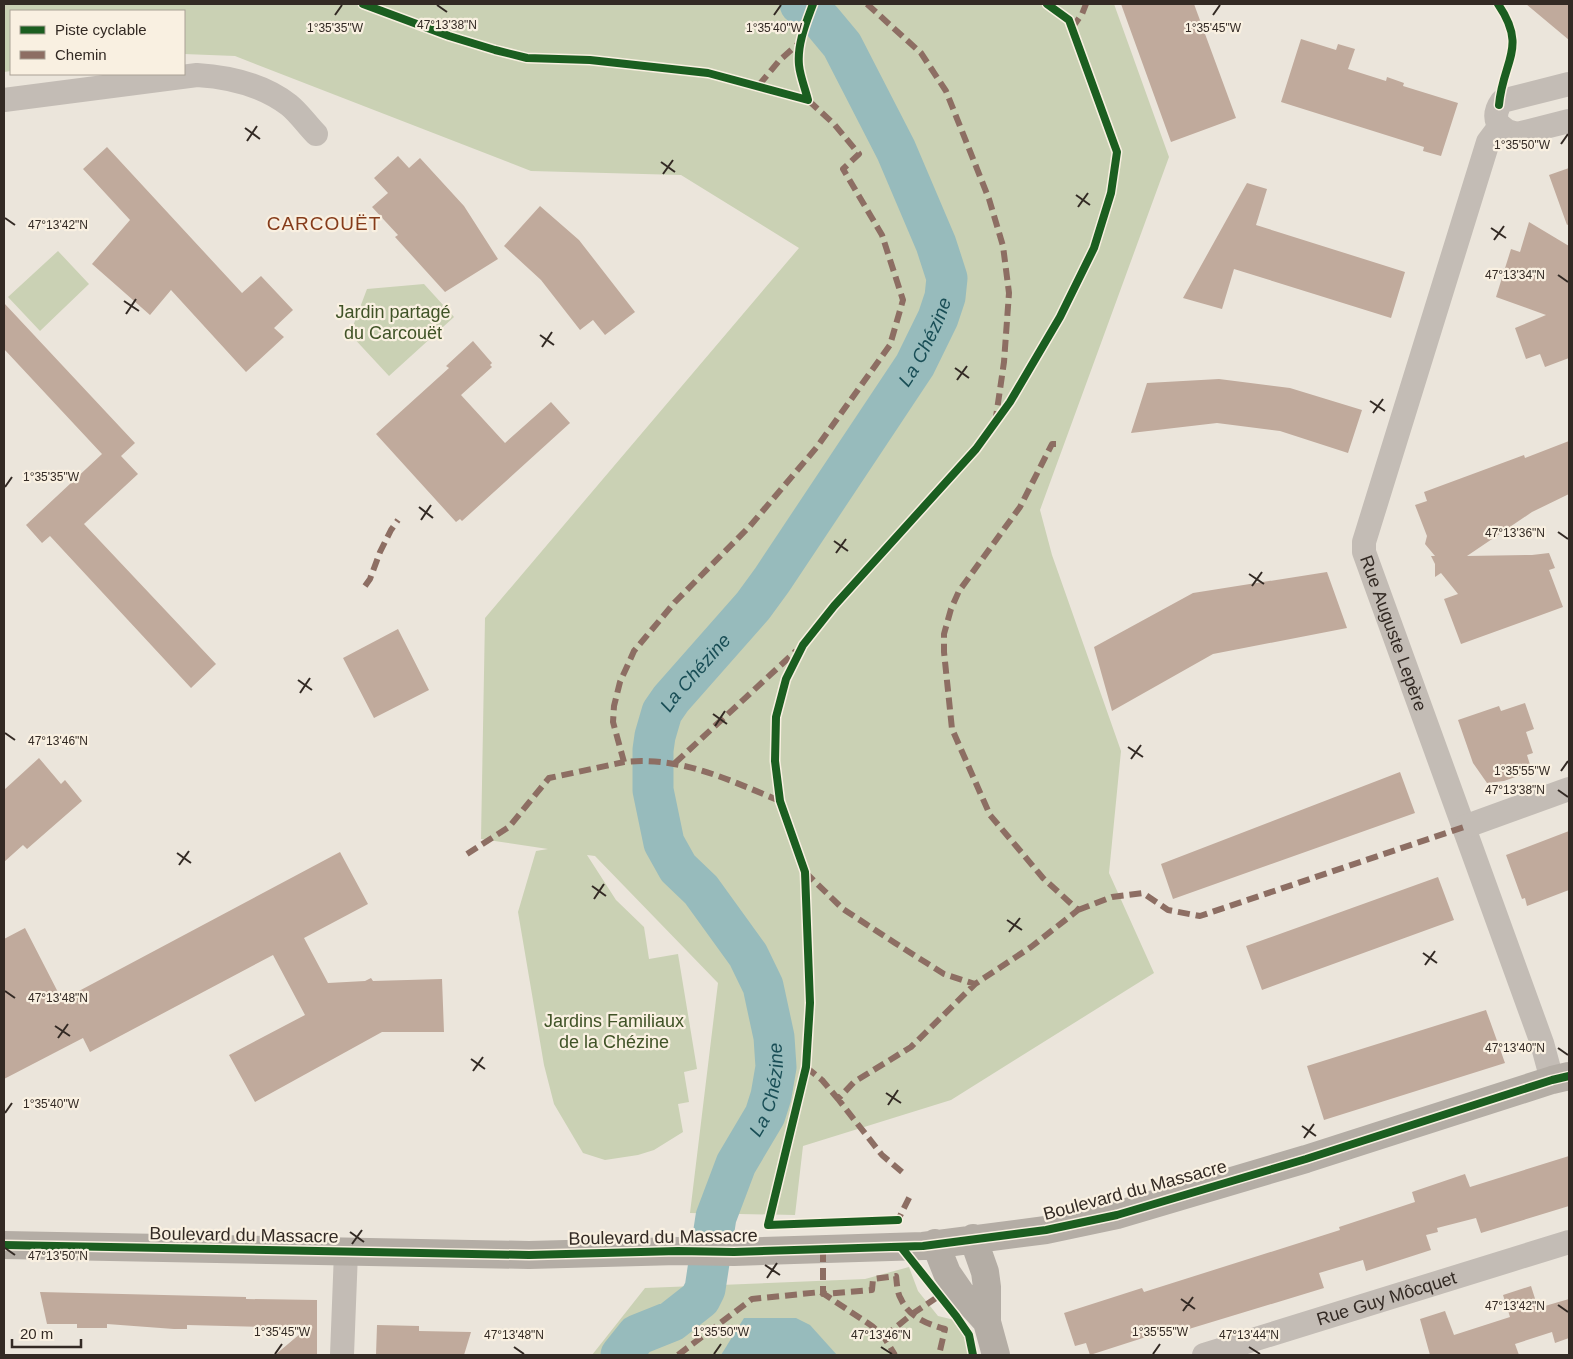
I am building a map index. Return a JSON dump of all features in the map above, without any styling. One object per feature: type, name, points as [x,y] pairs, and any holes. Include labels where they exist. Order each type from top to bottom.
[{"type":"main road","name":"Boulevard du Massacre","points":[[4,1245],[529,1255],[901,1247],[1046,1230],[1117,1214],[1306,1158],[1561,1078]]},
{"type":"main road","points":[[973,1238],[985,1272],[987,1322],[996,1355]]},
{"type":"main road","points":[[935,1243],[946,1272],[960,1292],[987,1322]]},
{"type":"street","points":[[4,100],[197,75],[218,76],[242,82],[264,91],[289,105],[316,134]]},
{"type":"street","points":[[1569,84],[1502,101],[1496,111],[1497,121],[1500,126],[1507,131],[1517,134],[1569,120]]},
{"type":"street","name":"Rue Auguste Lepère","points":[[1500,126],[1488,142],[1364,542],[1364,552],[1542,1043],[1561,1078]]},
{"type":"street","points":[[1464,827],[1569,789]]},
{"type":"street","name":"Rue Guy Môcquet","points":[[1204,1355],[1569,1242]]},
{"type":"street","points":[[342,1355],[346,1252]]},
{"type":"green space","name":"Jardins Familiaux de la Chézine","points":[[4,4],[1114,4],[1169,157],[1040,510],[1052,555],[1121,751],[1109,873],[1154,973],[951,1100],[803,1146],[795,1215],[690,1213],[718,983],[595,856],[587,855],[616,900],[644,927],[649,959],[678,954],[697,1069],[684,1072],[689,1102],[678,1104],[683,1132],[654,1150],[638,1155],[605,1160],[583,1153],[554,1104],[544,1065],[518,912],[536,851],[548,849],[481,839],[485,618],[799,248],[681,175],[531,171],[235,56],[185,54],[185,10],[10,10],[10,71],[4,72]]},
{"type":"green space","points":[[58,251],[89,284],[40,331],[8,297]]},
{"type":"green space","name":"Jardin partagé du Carcouët","points":[[424,284],[454,317],[389,376],[350,334],[367,289]]},
{"type":"green space","points":[[909,1267],[918,1291],[938,1316],[967,1323],[975,1355],[592,1355],[645,1288],[865,1279]]},
{"type":"water","points":[[744,1318],[796,1318],[810,1325],[837,1355],[721,1355]]},
{"type":"building","points":[[1121,4],[1194,4],[1236,118],[1171,142]]},
{"type":"building","points":[[1526,4],[1569,4],[1569,40]]},
{"type":"building","points":[[1301,39],[1336,50],[1338,44],[1355,49],[1348,69],[1386,81],[1387,77],[1404,83],[1403,86],[1458,103],[1441,156],[1423,151],[1424,147],[1281,102]]},
{"type":"building","points":[[107,147],[242,293],[261,276],[293,310],[274,328],[284,337],[246,372],[171,290],[150,315],[92,264],[130,220],[83,169]]},
{"type":"building","points":[[398,156],[409,168],[420,158],[464,206],[498,259],[445,292],[395,237],[398,235],[372,207],[388,193],[374,178]]},
{"type":"building","points":[[1569,168],[1569,224],[1567,225],[1549,175]]},
{"type":"building","points":[[1247,183],[1267,189],[1256,225],[1405,272],[1391,318],[1234,269],[1222,309],[1183,298]]},
{"type":"building","points":[[540,206],[579,240],[635,312],[605,335],[593,320],[580,330],[541,280],[504,246]]},
{"type":"building","points":[[1529,222],[1569,246],[1569,358],[1545,367],[1540,354],[1526,359],[1515,328],[1546,315],[1496,297],[1511,249],[1520,252]]},
{"type":"building","points":[[4,303],[135,443],[121,456],[138,474],[84,524],[216,664],[191,688],[50,536],[42,543],[26,525],[102,454],[4,349]]},
{"type":"building","points":[[473,341],[492,363],[490,365],[492,367],[461,395],[505,443],[551,402],[570,423],[462,521],[460,519],[456,522],[376,434],[449,368],[446,366]]},
{"type":"building","points":[[1219,379],[1290,388],[1362,410],[1348,453],[1280,431],[1217,423],[1131,433],[1147,383]]},
{"type":"building","points":[[1569,441],[1569,494],[1532,512],[1467,556],[1549,553],[1555,568],[1549,570],[1563,607],[1461,644],[1444,599],[1458,594],[1441,573],[1435,577],[1435,564],[1431,556],[1435,556],[1425,544],[1427,536],[1415,505],[1427,501],[1424,492],[1524,455],[1525,458]]},
{"type":"building","points":[[1327,572],[1347,628],[1213,654],[1112,711],[1094,647],[1193,593]]},
{"type":"building","points":[[398,629],[429,690],[374,718],[343,658]]},
{"type":"building","points":[[1525,703],[1534,729],[1526,732],[1533,753],[1527,755],[1532,771],[1504,781],[1487,783],[1473,763],[1458,720],[1499,706],[1501,711]]},
{"type":"building","points":[[39,758],[61,784],[65,780],[82,801],[27,849],[23,845],[4,862],[4,790]]},
{"type":"building","points":[[1400,772],[1415,813],[1173,899],[1161,864]]},
{"type":"building","points":[[1569,831],[1569,890],[1527,906],[1525,898],[1522,899],[1506,855]]},
{"type":"building","points":[[340,852],[368,904],[304,938],[328,983],[365,981],[371,978],[373,981],[442,979],[444,1032],[382,1032],[255,1102],[229,1055],[305,1015],[273,955],[90,1052],[83,1038],[4,1079],[4,939],[25,928],[62,1000]]},
{"type":"building","points":[[1438,877],[1454,920],[1262,990],[1246,946]]},
{"type":"building","points":[[1486,1010],[1505,1063],[1324,1120],[1307,1066]]},
{"type":"building","points":[[1569,1156],[1569,1206],[1481,1233],[1476,1218],[1437,1228],[1438,1232],[1426,1235],[1431,1250],[1366,1271],[1363,1260],[1319,1273],[1324,1288],[1179,1332],[1177,1327],[1090,1355],[1086,1343],[1075,1346],[1064,1313],[1142,1288],[1144,1292],[1340,1230],[1339,1227],[1415,1202],[1412,1192],[1465,1174],[1470,1187]]},
{"type":"building","points":[[1531,1286],[1538,1308],[1569,1299],[1569,1338],[1555,1343],[1552,1332],[1515,1344],[1519,1355],[1430,1355],[1420,1319],[1445,1311],[1454,1335],[1510,1317],[1503,1295]]},
{"type":"building","points":[[40,1292],[317,1300],[317,1355],[275,1355],[307,1328],[187,1325],[187,1329],[174,1329],[107,1324],[107,1328],[77,1328],[77,1324],[47,1324]]},
{"type":"building","points":[[377,1325],[419,1326],[419,1331],[471,1332],[464,1355],[376,1355]]},
{"type":"waterway","name":"La Chézine","points":[[621,1355],[637,1335],[672,1321],[700,1299],[705,1289],[716,1217],[736,1164],[765,1115],[771,1096],[776,1067],[774,1037],[763,986],[748,955],[701,890],[678,868],[664,843],[653,790],[653,750],[662,712],[671,699],[753,606],[772,580],[915,365],[938,318],[945,297],[947,278],[936,244],[896,150],[842,45],[822,21],[800,4]]},
{"type":"marked path","points":[[867,4],[921,53],[946,91],[989,199],[1003,246],[1009,293],[1004,362],[996,417]]},
{"type":"marked path","points":[[1072,28],[1082,14],[1086,4]]},
{"type":"marked path","points":[[759,85],[779,61],[800,42]]},
{"type":"marked path","points":[[780,801],[723,778],[685,766],[645,761],[624,762],[613,722],[614,706],[620,682],[634,651],[675,602],[750,526],[817,447],[890,345],[903,300],[882,235],[843,169],[859,154],[834,124],[804,98]]},
{"type":"marked path","points":[[805,872],[843,909],[944,974],[975,984],[1031,947],[1078,910],[1043,878],[990,815],[952,729],[944,652],[944,634],[951,609],[959,591],[1020,507],[1052,444],[1056,444]]},
{"type":"marked path","points":[[365,586],[370,579],[380,552],[398,520]]},
{"type":"marked path","points":[[675,763],[796,651]]},
{"type":"marked path","points":[[467,854],[509,827],[549,778],[624,762]]},
{"type":"marked path","points":[[1078,910],[1112,897],[1143,893],[1168,910],[1200,916],[1464,827]]},
{"type":"marked path","points":[[902,1172],[882,1155],[838,1099],[854,1082],[911,1047],[975,984]]},
{"type":"marked path","points":[[806,1067],[822,1080],[838,1099]]},
{"type":"marked path","points":[[893,1220],[898,1220],[911,1194]]},
{"type":"marked path","points":[[823,1250],[823,1294],[872,1290],[873,1279],[896,1276],[899,1294],[909,1311],[919,1319],[945,1329],[939,1355]]},
{"type":"marked path","points":[[678,1355],[752,1299],[821,1292],[872,1326],[884,1337],[895,1355]]},
{"type":"marked path","points":[[884,1337],[912,1314],[939,1296]]},
{"type":"cycle path","points":[[363,4],[449,36],[527,58],[590,60],[708,73],[808,100],[800,73],[799,49],[813,4]]},
{"type":"cycle path","points":[[898,1220],[768,1225],[806,1067],[810,1003],[805,872],[780,801],[775,761],[776,717],[786,679],[803,645],[834,606],[976,449],[1010,402],[1060,317],[1094,248],[1111,193],[1117,152],[1069,20],[1047,4]]},
{"type":"cycle path","points":[[1498,4],[1507,19],[1513,43],[1499,105]]},
{"type":"cycle path","points":[[4,1245],[529,1255],[678,1251],[734,1252],[923,1246],[1046,1230],[1117,1215],[1306,1159],[1569,1076]]},
{"type":"cycle path","points":[[901,1247],[969,1335],[973,1355]]},
{"type":"district","name":"CARCOUËT","points":[[324,223]]}]
